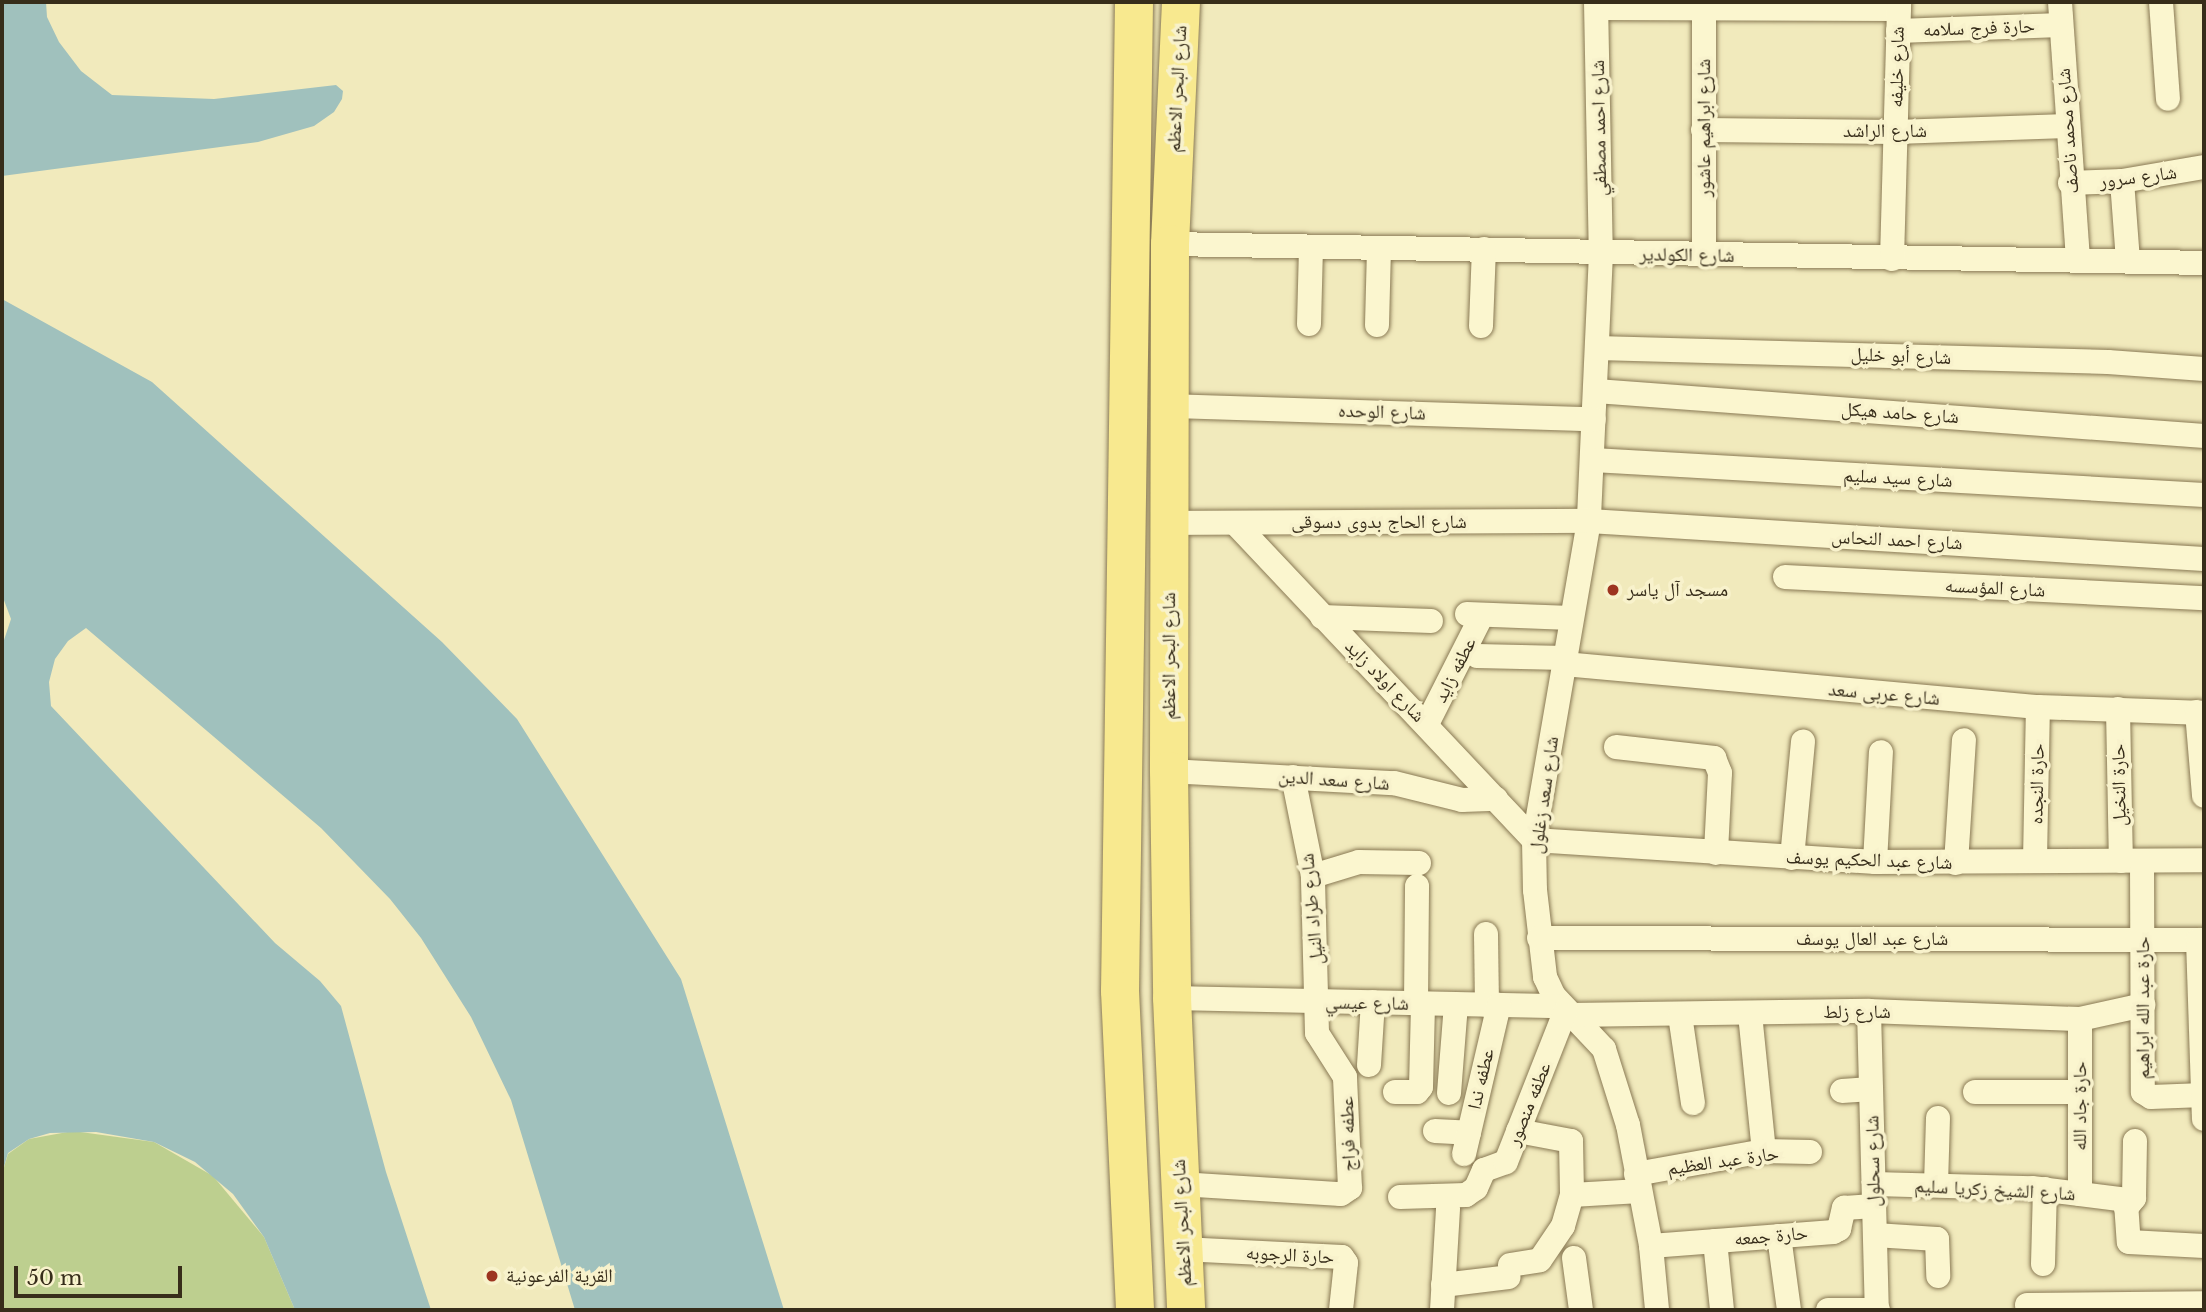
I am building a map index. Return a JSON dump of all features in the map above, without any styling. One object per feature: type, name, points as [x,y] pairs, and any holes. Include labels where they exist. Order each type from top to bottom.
[{"type":"main road","points":[[1133,2],[1120,991],[1135,1310]]},
{"type":"main road","name":"شارع البحر الاعظم","points":[[1181,2],[1170,244],[1169,771],[1172,998],[1186,1310]]},
{"type":"street","points":[[2161,2],[2168,99]]},
{"type":"street","name":"حارة فرج سلامه","points":[[1597,5],[1704,6],[1898,14],[2060,13]]},
{"type":"street","name":"شارع احمد مصطفي","points":[[1597,5],[1601,253]]},
{"type":"street","name":"شارع ابراهيم عاشور","points":[[1704,6],[1704,255]]},
{"type":"street","name":"شارع محمد ناصف","points":[[2060,13],[2070,183],[2078,260]]},
{"type":"street","name":"شارع خليفه","points":[[1892,259],[1898,14]]},
{"type":"street","name":"شارع الراشد","points":[[1703,130],[1896,132],[2067,125]]},
{"type":"street","name":"شارع سرور","points":[[2070,183],[2122,181],[2204,167]]},
{"type":"street","points":[[2122,181],[2128,261]]},
{"type":"street","name":"شارع الكولدير","points":[[1170,244],[2204,263]]},
{"type":"street","points":[[1309,324],[1311,247]]},
{"type":"street","points":[[1377,325],[1379,249]]},
{"type":"street","points":[[1480,326],[1484,249]]},
{"type":"street","name":"شارع سعد زغلول","points":[[1601,253],[1589,521],[1534,840],[1539,938],[1545,977],[1566,1010],[1604,1049],[1628,1125],[1651,1246],[1657,1310]]},
{"type":"street","name":"شارع أبو خليل","points":[[1597,348],[2108,362],[2204,369]]},
{"type":"street","name":"شارع حامد هيكل","points":[[1596,391],[2204,436]]},
{"type":"street","name":"شارع الوحده","points":[[1170,406],[1594,419]]},
{"type":"street","name":"شارع سيد سليم","points":[[1592,460],[2204,495]]},
{"type":"street","name":"شارع الحاج بدوى دسوقى","points":[[1170,523],[1589,521]]},
{"type":"street","name":"شارع احمد النحاس","points":[[1589,521],[2204,559]]},
{"type":"street","name":"شارع اولاد زايد","points":[[1235,523],[1534,840]]},
{"type":"street","name":"شارع المؤسسه","points":[[1785,577],[2204,598]]},
{"type":"street","name":"عطفه زايد","points":[[1427,724],[1473,614],[1571,618]]},
{"type":"street","points":[[1322,617],[1432,621]]},
{"type":"street","name":"شارع عربى سعد","points":[[1477,656],[1565,661],[2038,707],[2201,712]]},
{"type":"street","name":"حارة النجده","points":[[2035,860],[2038,707]]},
{"type":"street","name":"حارة النخيل","points":[[2118,709],[2132,861]]},
{"type":"street","points":[[2201,712],[2204,796]]},
{"type":"street","points":[[1956,863],[1964,740]]},
{"type":"street","points":[[1792,858],[1803,742]]},
{"type":"street","points":[[1616,747],[1714,758],[1720,773],[1716,853]]},
{"type":"street","points":[[1875,862],[1881,752]]},
{"type":"street","name":"شارع سعد الدين","points":[[1169,771],[1394,783],[1462,800],[1496,799]]},
{"type":"street","name":"شارع طراد النيل","points":[[1293,776],[1313,876],[1316,1002]]},
{"type":"street","name":"شارع عبد الحكيم يوسف","points":[[1534,840],[1875,862],[2204,860]]},
{"type":"street","name":"حارة عبد الله ابراهيم","points":[[2132,861],[2143,939],[2143,1092],[2151,1097],[2204,1096]]},
{"type":"street","points":[[1313,876],[1359,862],[1418,874],[1421,1087],[1417,1092],[1395,1092]]},
{"type":"street","name":"عطفه ندا","points":[[1434,1131],[1466,1144],[1493,1005],[1486,934]]},
{"type":"street","name":"شارع عبد العال يوسف","points":[[1539,938],[2201,940]]},
{"type":"street","points":[[2201,940],[2204,1119]]},
{"type":"street","name":"شارع عيسي","points":[[1172,998],[1493,1005],[1566,1010]]},
{"type":"street","name":"عطفه فراج","points":[[1180,1184],[1347,1192],[1345,1077],[1333,1055],[1322,1046],[1316,1002]]},
{"type":"street","points":[[1369,1065],[1373,1002]]},
{"type":"street","points":[[1449,1093],[1456,1004]]},
{"type":"street","name":"شارع زلط","points":[[1566,1010],[1680,1015],[1869,1011],[2080,1018],[2143,1005]]},
{"type":"street","name":"عطفه منصور","points":[[1400,1196],[1472,1192],[1484,1170],[1506,1162],[1566,1010]]},
{"type":"street","name":"شارع سحلول","points":[[1869,1011],[1878,1310]]},
{"type":"street","points":[[1750,1014],[1764,1151]]},
{"type":"street","points":[[1680,1015],[1693,1103]]},
{"type":"street","name":"حارة جاد الله","points":[[2080,1018],[2080,1194]]},
{"type":"street","points":[[1842,1091],[1871,1089]]},
{"type":"street","points":[[1975,1092],[2080,1092]]},
{"type":"street","points":[[1936,1185],[1938,1118]]},
{"type":"street","points":[[1443,1284],[1509,1271],[1539,1260],[1563,1226],[1572,1195],[1571,1141],[1565,1136],[1518,1131]]},
{"type":"street","points":[[2135,1141],[2134,1198],[2126,1208],[2129,1242],[2204,1246]]},
{"type":"street","name":"حارة عبد العظيم","points":[[1572,1195],[1638,1183],[1764,1151],[1810,1152]]},
{"type":"street","name":"شارع الشيخ زكريا سليم","points":[[1874,1195],[1936,1185],[2045,1189],[2123,1200],[2126,1208]]},
{"type":"street","points":[[2043,1264],[2045,1189]]},
{"type":"street","name":"حارة جمعه","points":[[1651,1246],[1833,1231],[1839,1229],[1844,1208],[1874,1195]]},
{"type":"street","points":[[1442,1310],[1448,1209]]},
{"type":"street","points":[[1875,1235],[1937,1239],[1938,1276]]},
{"type":"street","points":[[1779,1236],[1789,1310]]},
{"type":"street","points":[[1714,1241],[1722,1310]]},
{"type":"street","name":"حارة الرجوبه","points":[[1182,1249],[1342,1257],[1341,1310]]},
{"type":"street","points":[[1574,1258],[1581,1310]]},
{"type":"street","points":[[2027,1305],[2204,1303]]},
{"type":"street","points":[[1828,1310],[1878,1310]]},
{"type":"green space","points":[[73,1131],[154,1142],[213,1176],[264,1237],[295,1310],[2,1310],[2,1174],[8,1154],[29,1139]]},
{"type":"water","points":[[2,2],[46,2],[47,17],[59,42],[81,71],[112,95],[214,99],[336,85],[343,91],[342,99],[334,112],[314,126],[258,142],[2,176]]},
{"type":"water","points":[[2,299],[152,382],[442,642],[517,719],[681,979],[784,1310],[575,1310],[511,1100],[471,1017],[421,938],[390,899],[321,828],[86,628],[68,641],[55,659],[49,682],[51,706],[275,943],[320,981],[341,1006],[386,1172],[431,1310],[295,1310],[264,1237],[233,1194],[195,1162],[154,1142],[96,1132],[50,1133],[29,1139],[8,1153],[2,1174],[2,646],[11,619],[2,595]]},
{"type":"place","name":"مسجد آل ياسر","points":[[1613,590]]},
{"type":"place","name":"القرية الفرعونية","points":[[492,1276]]}]
